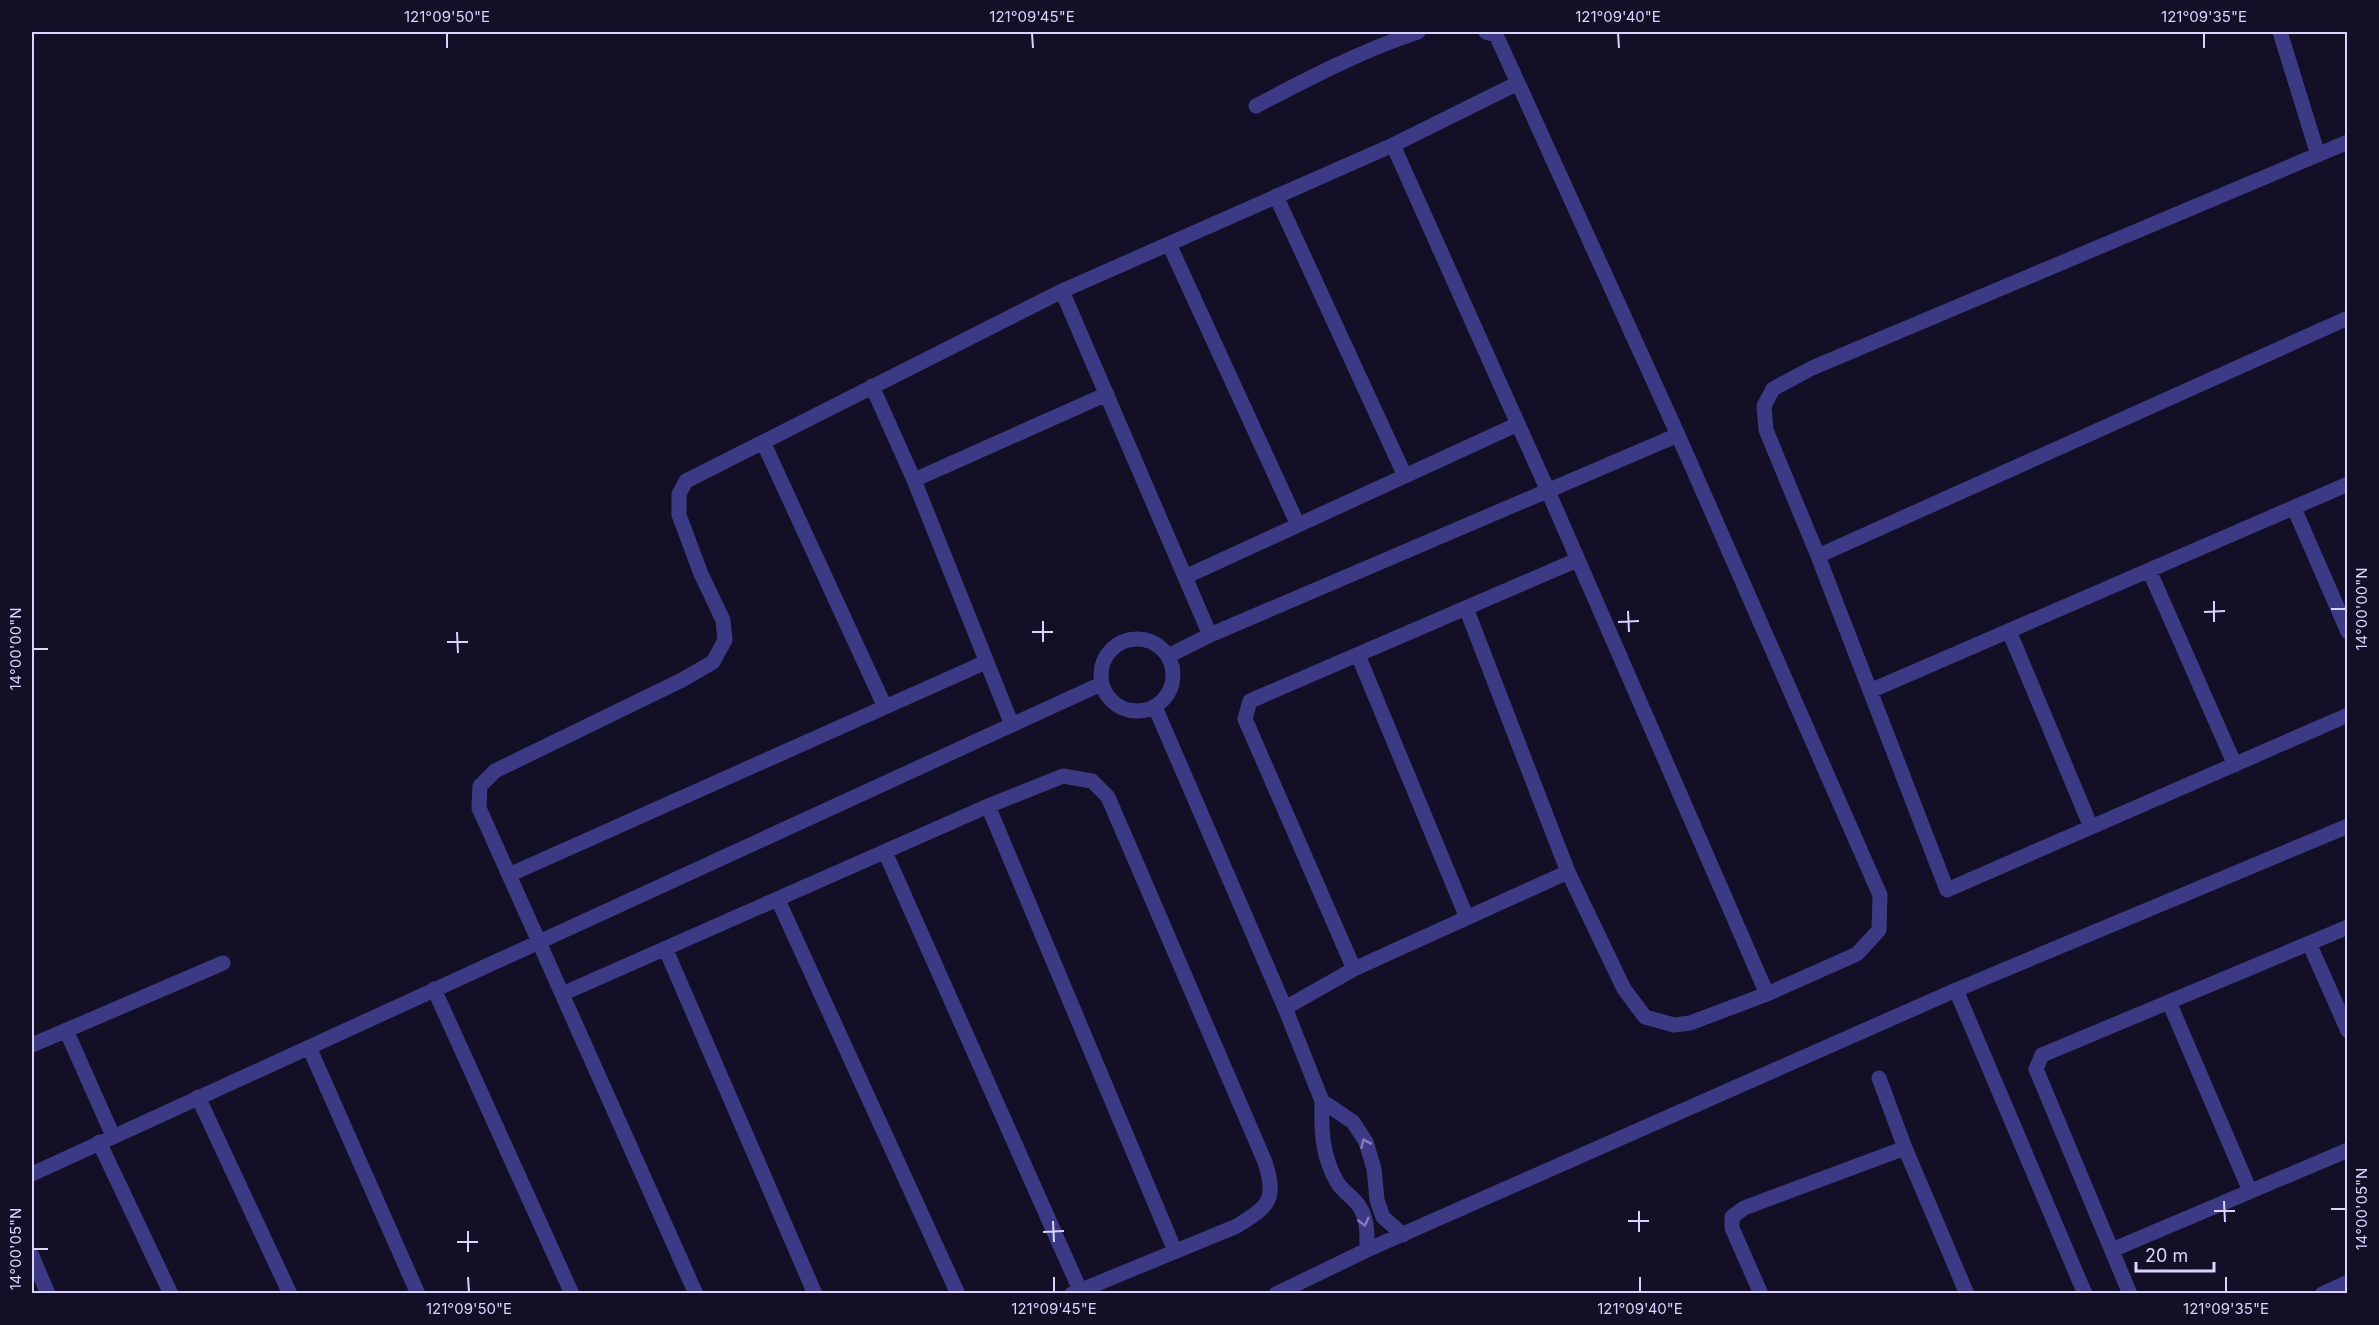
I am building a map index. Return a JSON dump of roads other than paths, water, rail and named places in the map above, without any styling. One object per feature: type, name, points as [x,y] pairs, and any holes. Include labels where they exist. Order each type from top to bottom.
[{"type":"street","points":[[1256,106],[1381,44],[1418,32]]},
{"type":"street","points":[[1466,608],[1568,872],[1624,989],[1645,1017],[1674,1025],[1690,1023],[1767,994],[1857,954],[1879,930],[1880,895],[1678,435],[1518,83],[1496,35],[1486,32]]},
{"type":"street","points":[[2280,32],[2318,155]]},
{"type":"street","points":[[696,1293],[479,808],[480,786],[495,771],[682,680],[713,662],[725,640],[723,620],[701,574],[679,515],[679,494],[686,481],[1062,291],[1392,145],[1518,83]]},
{"type":"street","points":[[2348,142],[1812,368],[1773,389],[1764,406],[1766,430],[1818,556],[1947,890],[2348,716]]},
{"type":"street","points":[[1392,145],[1548,491],[1767,994]]},
{"type":"street","points":[[1276,196],[1405,477]]},
{"type":"street","points":[[1169,244],[1298,525]]},
{"type":"street","points":[[1062,291],[1210,635]]},
{"type":"street","points":[[1818,556],[2348,318]]},
{"type":"street","points":[[873,386],[914,480],[1012,725]]},
{"type":"street","points":[[914,480],[1107,394]]},
{"type":"street","points":[[1185,577],[1518,424]]},
{"type":"street","points":[[1168,656],[1210,635],[1678,435]]},
{"type":"street","points":[[763,442],[885,707]]},
{"type":"street","points":[[1870,691],[2348,484]]},
{"type":"street","points":[[2294,508],[2348,632]]},
{"type":"street","points":[[1354,969],[1245,719],[1250,701],[1577,560]]},
{"type":"street","points":[[2149,570],[2235,765]]},
{"type":"street","points":[[2009,631],[2091,827]]},
{"type":"street","points":[[1139,639],[1151,641],[1168,656],[1173,667],[1171,690],[1165,700],[1155,707],[1134,712],[1123,709],[1113,703],[1101,684],[1100,673],[1103,662],[1117,644],[1139,639]]},
{"type":"street","points":[[1358,655],[1467,918]]},
{"type":"street","points":[[509,875],[986,662]]},
{"type":"street","points":[[32,1173],[1101,684]]},
{"type":"street","points":[[1155,707],[1285,1008],[1322,1101],[1321,1136],[1328,1161],[1338,1183],[1359,1206],[1366,1223],[1367,1250]]},
{"type":"street","points":[[562,994],[988,806],[1063,776],[1092,781],[1108,797],[1265,1162],[1271,1182],[1270,1195],[1262,1210],[1237,1226],[1076,1292],[885,852]]},
{"type":"street","points":[[988,806],[1175,1251]]},
{"type":"street","points":[[1276,1293],[1367,1250],[1956,990],[2348,826]]},
{"type":"street","points":[[1285,1008],[1354,969],[1568,872]]},
{"type":"street","points":[[778,900],[958,1293]]},
{"type":"street","points":[[2130,1293],[2036,1069],[2042,1055],[2348,927]]},
{"type":"street","points":[[2309,943],[2348,1031]]},
{"type":"street","points":[[666,950],[815,1293]]},
{"type":"street","points":[[32,1045],[223,963]]},
{"type":"street","points":[[434,989],[572,1293]]},
{"type":"street","points":[[1956,990],[2085,1293]]},
{"type":"street","points":[[2169,1002],[2250,1191]]},
{"type":"street","points":[[66,1030],[106,1139],[171,1293]]},
{"type":"street","points":[[309,1047],[418,1293]]},
{"type":"street","points":[[1880,1078],[1905,1148],[1967,1293]]},
{"type":"street","points":[[198,1098],[290,1293]]},
{"type":"street","points":[[1322,1101],[1353,1122],[1366,1142],[1374,1169],[1377,1200],[1383,1217],[1403,1234]]},
{"type":"street","points":[[1761,1293],[1732,1228],[1732,1217],[1744,1208],[1905,1148]]},
{"type":"street","points":[[2112,1250],[2348,1150]]},
{"type":"street","points":[[32,1257],[48,1293]]},
{"type":"street","points":[[2322,1293],[2348,1282]]}]
